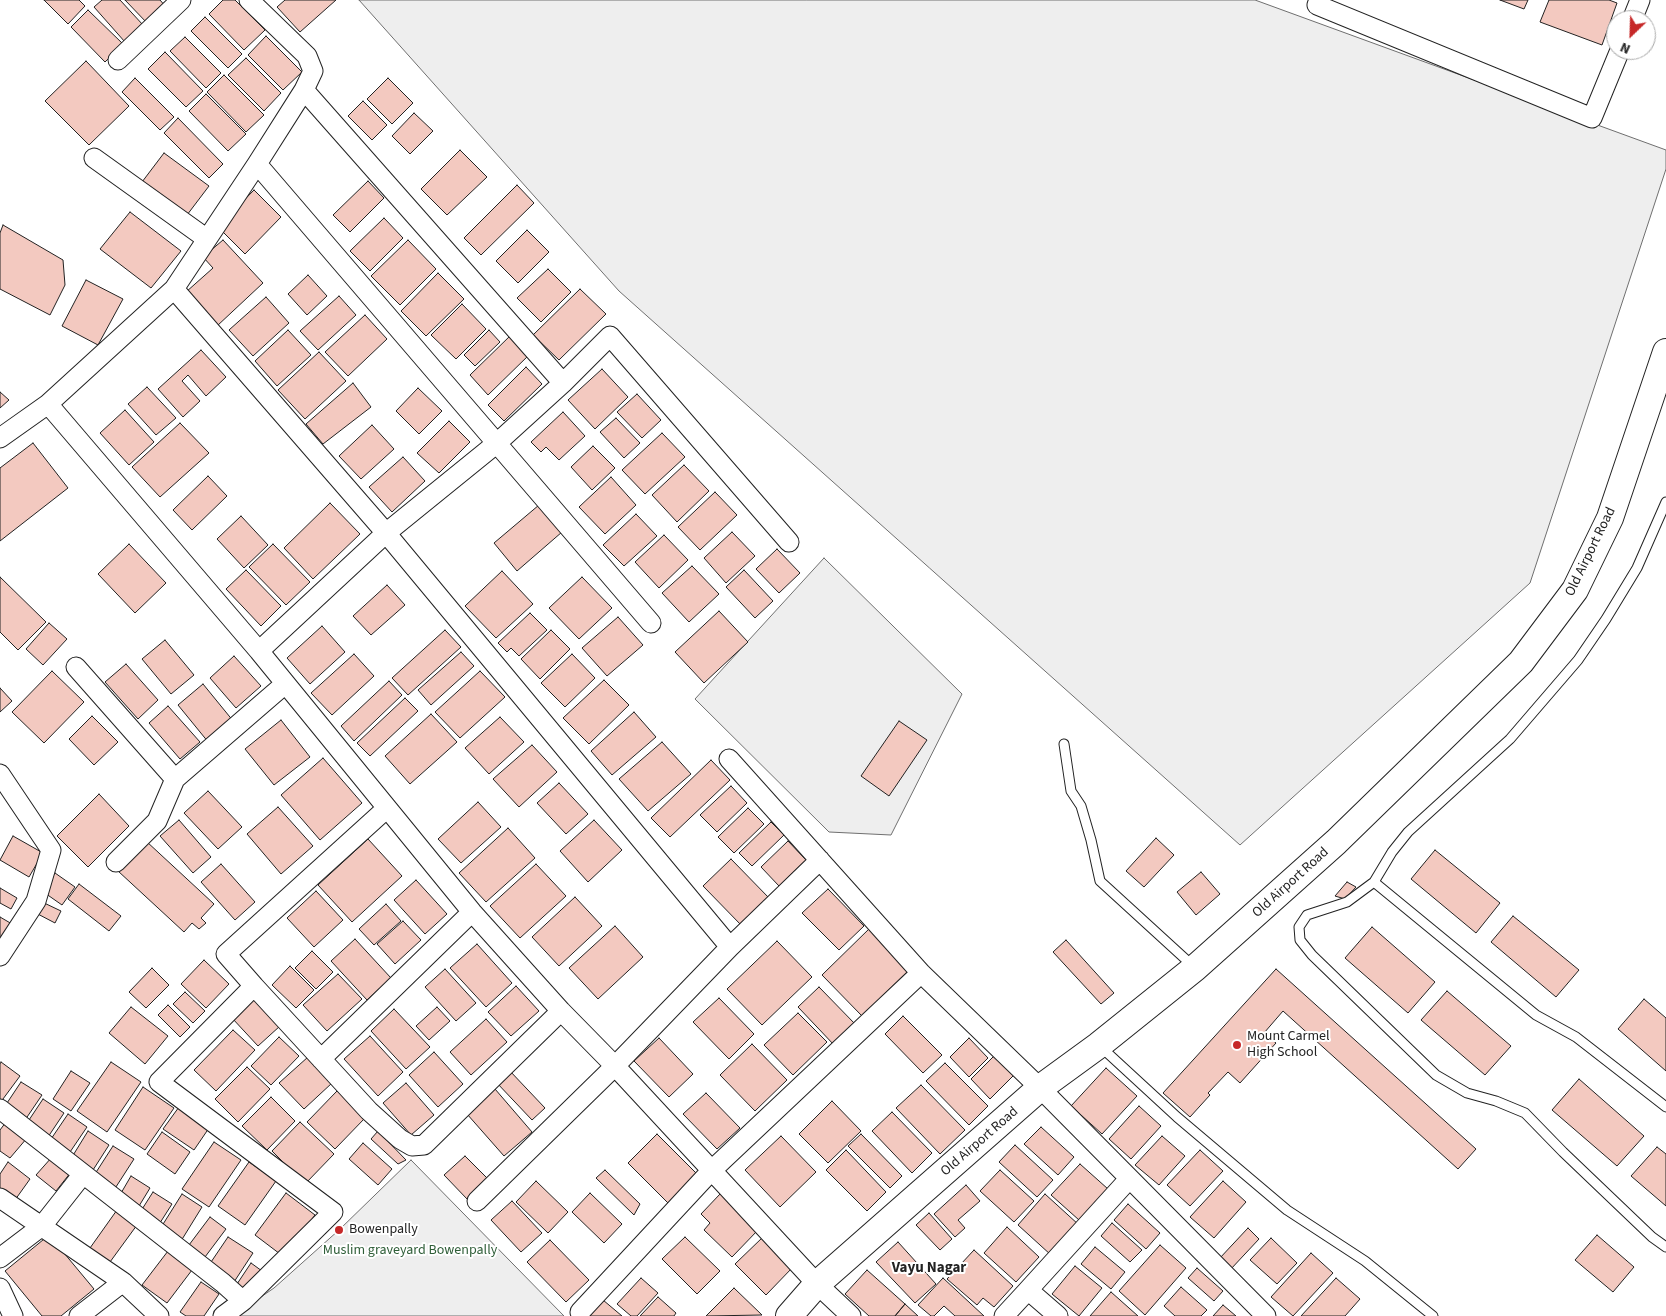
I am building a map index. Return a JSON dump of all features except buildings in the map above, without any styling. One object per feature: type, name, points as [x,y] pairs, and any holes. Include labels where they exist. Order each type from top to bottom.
[{"type":"main road","name":"Old Airport Road","points":[[789,1316],[817,1284],[1040,1088],[1098,1046],[1195,968],[1336,842],[1521,662],[1575,590],[1610,518],[1666,352]]},
{"type":"street","points":[[118,60],[181,0]]},
{"type":"street","points":[[0,438],[48,404],[174,289],[304,90],[313,71],[307,56],[248,0]]},
{"type":"street","points":[[1319,0],[1317,5],[1592,118],[1616,60]]},
{"type":"street","points":[[304,90],[563,383]]},
{"type":"street","points":[[94,158],[207,239]]},
{"type":"street","points":[[257,164],[651,623]]},
{"type":"street","points":[[174,289],[386,533],[730,947]]},
{"type":"street","points":[[259,651],[386,533],[496,443],[563,383],[610,336],[789,542]]},
{"type":"street","points":[[48,404],[259,651],[386,809],[472,912],[711,1172],[817,1284],[851,1316]]},
{"type":"street","points":[[76,667],[175,779]]},
{"type":"street","points":[[116,862],[157,821],[175,779],[285,684]]},
{"type":"street","points":[[729,759],[921,973],[1040,1088],[1128,1179],[1219,1267],[1266,1316]]},
{"type":"street","points":[[0,774],[51,850],[36,901],[0,956]]},
{"type":"street","points":[[386,809],[226,954],[369,1111],[400,1139],[412,1146],[424,1145],[561,1011]]},
{"type":"street","points":[[477,1201],[615,1066],[730,947],[820,860]]},
{"type":"street","points":[[321,1059],[472,912]]},
{"type":"street","points":[[580,1312],[711,1172],[921,973]]},
{"type":"street","points":[[223,1316],[243,1301],[333,1212],[158,1082],[254,986]]},
{"type":"street","points":[[0,1109],[223,1282],[243,1301]]},
{"type":"street","points":[[0,1258],[42,1226],[83,1174]]},
{"type":"street","points":[[1004,1316],[1128,1179]]},
{"type":"street","points":[[0,1198],[123,1282],[159,1316]]},
{"type":"street","points":[[79,1316],[123,1282]]},
{"type":"street","points":[[0,1288],[13,1316]]},
{"type":"street","points":[[1028,1290],[1058,1316]]},
{"type":"lane","points":[[1666,502],[1637,568],[1578,660],[1510,738],[1408,832],[1392,852],[1374,882],[1347,902],[1307,915],[1299,927],[1300,940],[1325,968],[1436,1075],[1467,1093],[1496,1101],[1525,1113],[1652,1237],[1666,1247]]},
{"type":"lane","points":[[1064,744],[1071,791],[1081,806],[1092,840],[1100,881],[1195,968]]},
{"type":"lane","points":[[1374,882],[1536,1015],[1576,1037],[1666,1108]]},
{"type":"lane","points":[[1098,1046],[1177,1117],[1293,1214],[1365,1261],[1433,1316]]},
{"type":"green space","points":[[359,0],[1255,0],[1666,150],[1666,169],[1530,583],[1240,845],[619,291]]},
{"type":"green space","points":[[824,558],[962,694],[891,835],[829,832],[695,699]]},
{"type":"green space","name":"Muslim graveyard Bowenpally","points":[[411,1160],[564,1316],[233,1316],[274,1288],[339,1230]]},
{"type":"place","name":"Mount Carmel High School","points":[[1237,1045]]},
{"type":"place","name":"Bowenpally","points":[[339,1230]]},
{"type":"district","name":"Vayu Nagar","points":[[929,1269]]}]
